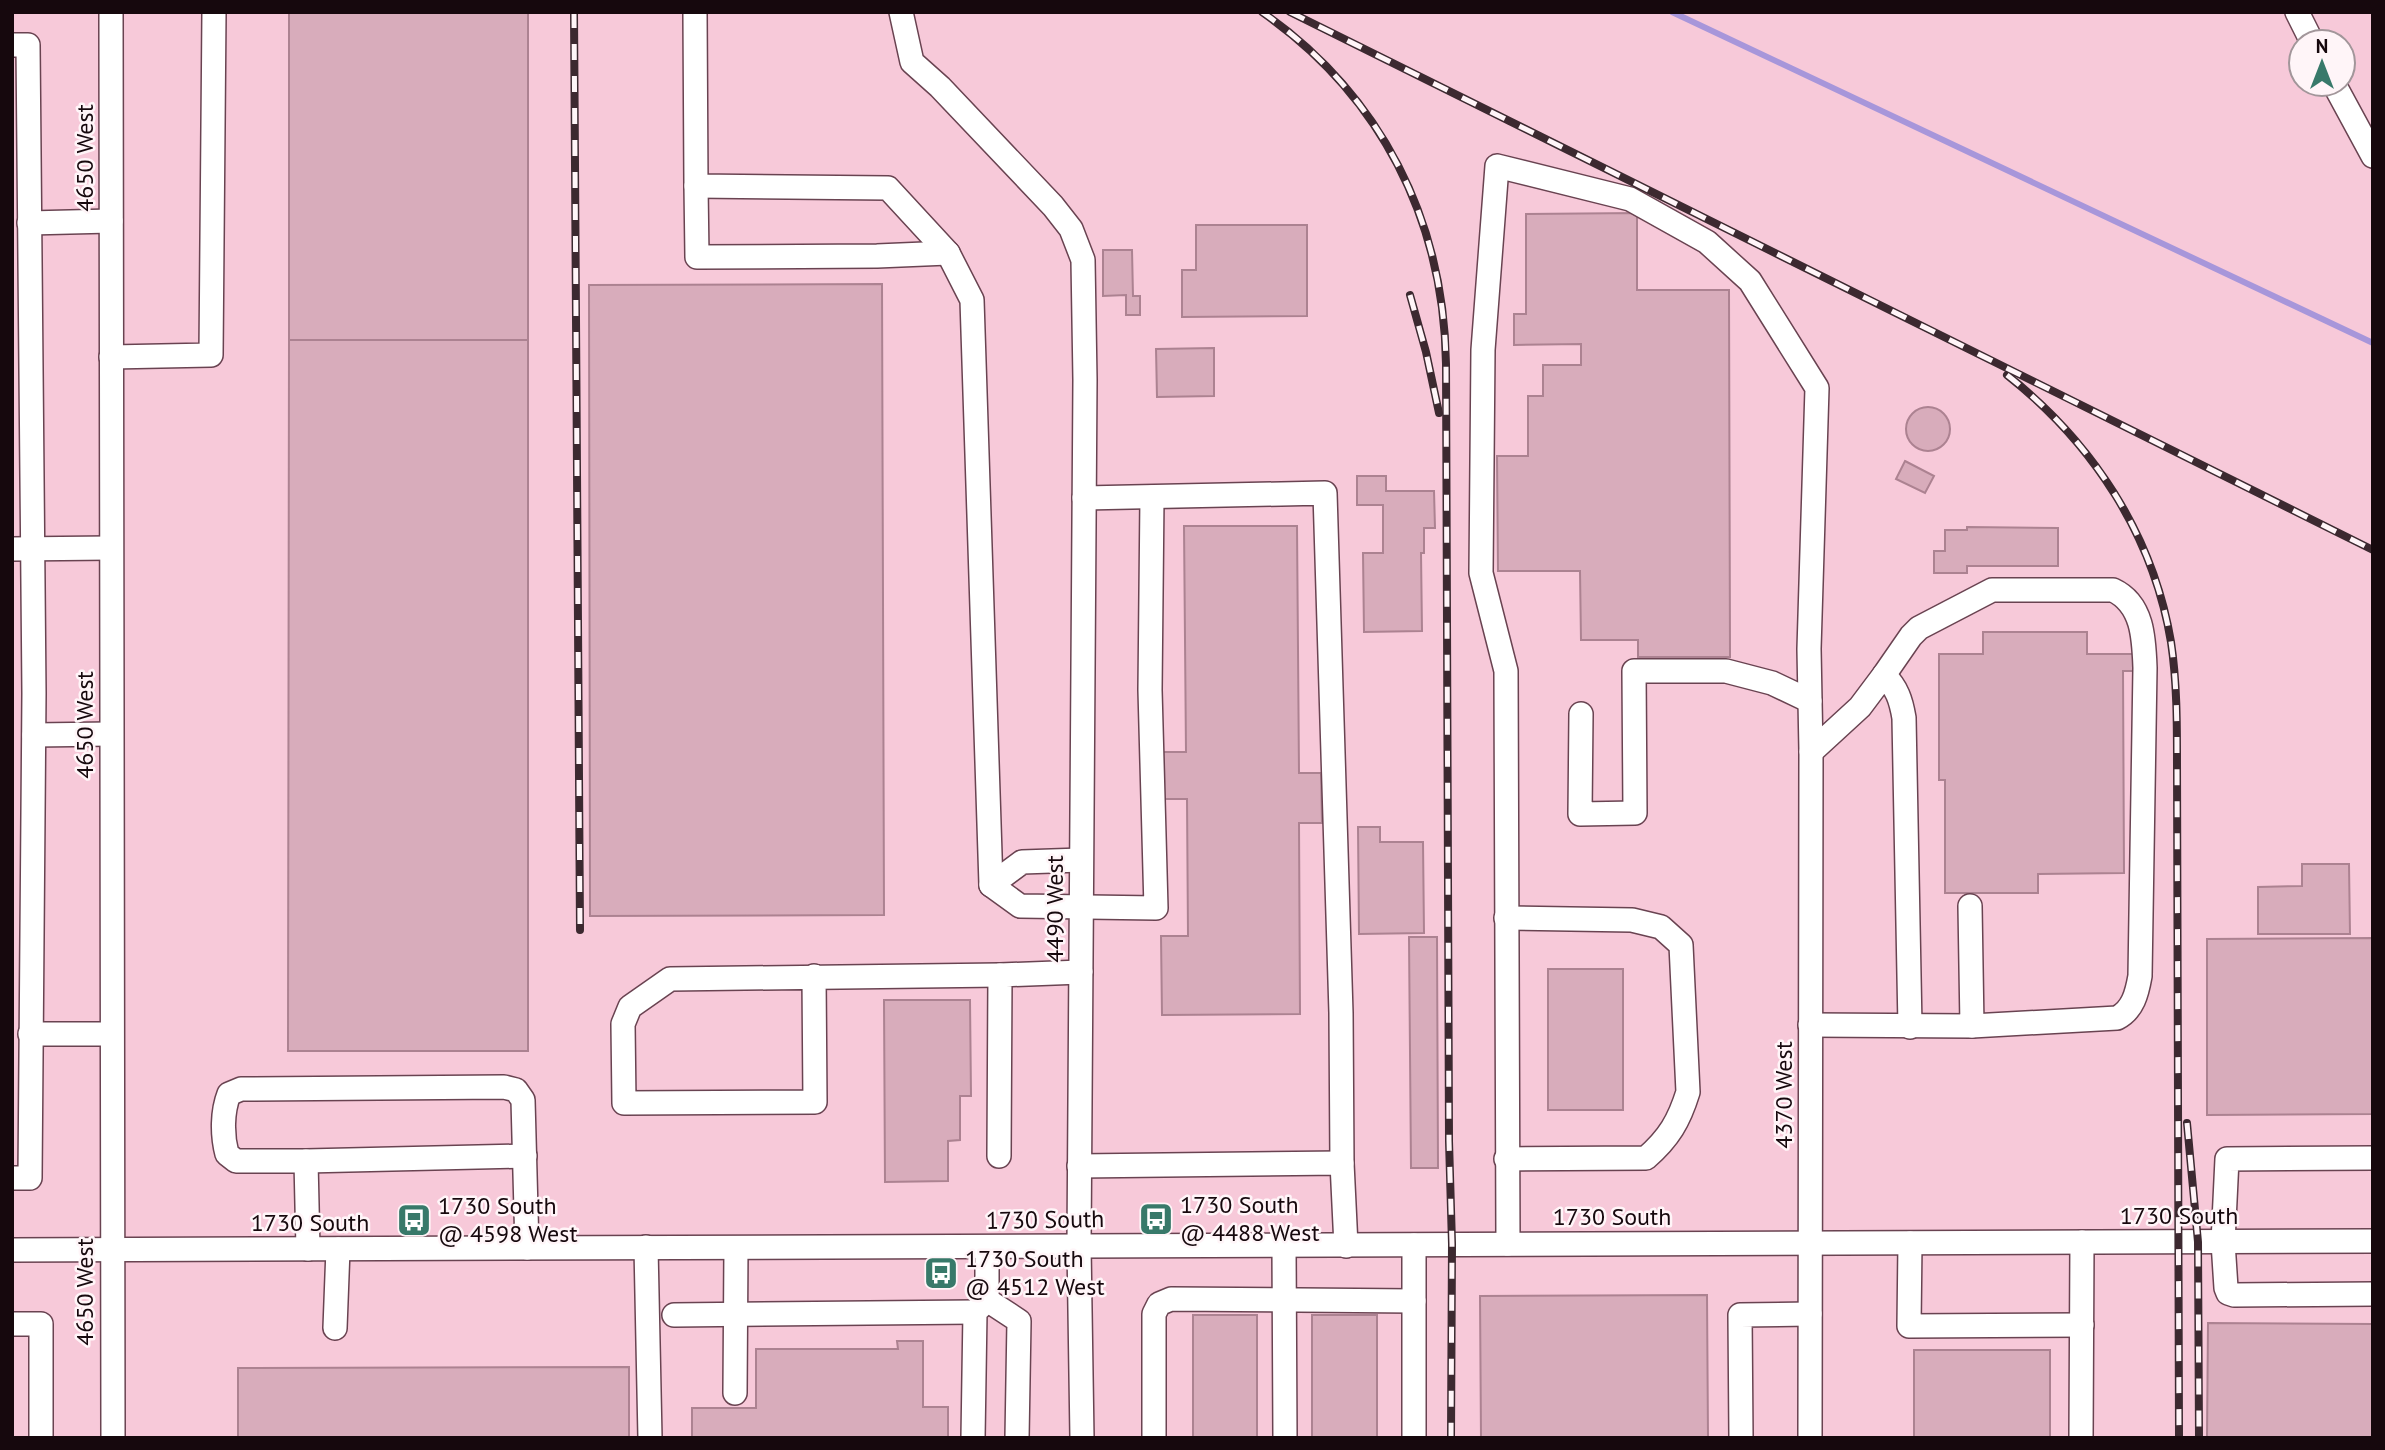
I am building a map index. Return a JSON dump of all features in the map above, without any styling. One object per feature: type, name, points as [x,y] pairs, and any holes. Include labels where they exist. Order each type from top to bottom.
[{"type":"street","name":"4650 West","points":[[111,12],[113,1438]]},
{"type":"street","points":[[111,357],[211,355],[214,12]]},
{"type":"street","points":[[695,12],[697,257],[948,253]]},
{"type":"street","name":"4490 West","points":[[901,12],[912,62],[940,87],[1053,206],[1071,229],[1083,260],[1085,380],[1079,1166],[1082,1438]]},
{"type":"street","points":[[2298,12],[2305,28]]},
{"type":"street","points":[[12,45],[29,45],[29,223],[22,549],[34,735],[30,1178],[12,1178]]},
{"type":"street","points":[[2342,98],[2373,156]]},
{"type":"street","name":"4370 West","points":[[1506,918],[1506,671],[1480,573],[1483,350],[1497,166],[1630,199],[1707,242],[1750,281],[1816,388],[1810,649],[1810,1438]]},
{"type":"street","points":[[696,186],[888,188],[948,253],[972,300],[991,885]]},
{"type":"street","points":[[29,223],[111,221]]},
{"type":"street","points":[[1084,498],[1325,493],[1346,1246]]},
{"type":"street","points":[[991,885],[1020,906],[1156,908],[1150,690],[1152,496]]},
{"type":"street","points":[[22,549],[111,548]]},
{"type":"street","points":[[1811,752],[1860,707],[1919,628],[1992,590],[2113,590],[2126,597],[2142,628],[2145,668],[2140,976],[2134,1000],[2126,1012],[2117,1018],[1972,1026],[1811,1025]]},
{"type":"street","points":[[1581,714],[1580,814],[1635,813],[1634,671],[1726,671],[1772,683],[1811,701]]},
{"type":"street","points":[[1884,675],[1901,697],[1904,718],[1910,1027]]},
{"type":"street","points":[[34,735],[111,734]]},
{"type":"street","points":[[991,885],[1022,862],[1081,860]]},
{"type":"street","points":[[1970,906],[1972,1026]]},
{"type":"street","points":[[1506,1159],[1646,1158],[1664,1142],[1681,1114],[1688,1092],[1681,945],[1661,927],[1632,920],[1506,918],[1506,1159],[1508,1244]]},
{"type":"street","points":[[814,976],[815,1102],[624,1103],[623,1024],[630,1007],[670,979],[814,976],[1000,975],[1081,972]]},
{"type":"street","points":[[999,1156],[1000,975]]},
{"type":"street","points":[[30,1034],[111,1034]]},
{"type":"street","points":[[525,1156],[236,1161],[226,1154],[224,1106],[229,1094],[241,1089],[504,1087],[516,1090],[523,1100],[525,1156],[527,1248]]},
{"type":"street","points":[[2373,1158],[2227,1159],[2223,1242],[2228,1293],[2373,1294]]},
{"type":"street","points":[[306,1161],[308,1249]]},
{"type":"street","points":[[1079,1166],[1342,1163]]},
{"type":"street","name":"1730 South","points":[[12,1250],[2373,1241]]},
{"type":"street","points":[[2081,1438],[2082,1242]]},
{"type":"street","points":[[1910,1243],[1909,1326],[2082,1325]]},
{"type":"street","points":[[1414,1245],[1414,1438]]},
{"type":"street","points":[[1284,1246],[1285,1438]]},
{"type":"street","points":[[646,1247],[650,1438]]},
{"type":"street","points":[[974,1438],[987,1247]]},
{"type":"street","points":[[735,1393],[736,1248]]},
{"type":"street","points":[[335,1328],[338,1249]]},
{"type":"street","points":[[1154,1438],[1154,1314],[1159,1304],[1171,1299],[1414,1301]]},
{"type":"street","points":[[674,1315],[981,1306],[1018,1321],[1017,1438]]},
{"type":"street","points":[[1741,1438],[1740,1314],[1810,1314]]},
{"type":"street","points":[[12,1324],[41,1324],[41,1438]]},
{"type":"building","points":[[289,12],[528,12],[528,340],[289,340]]},
{"type":"building","points":[[1637,213],[1637,290],[1729,290],[1730,657],[1638,657],[1638,640],[1581,640],[1580,571],[1498,571],[1497,456],[1528,456],[1528,396],[1543,396],[1543,365],[1581,365],[1581,344],[1514,345],[1514,314],[1526,314],[1526,214]]},
{"type":"building","points":[[1196,225],[1307,225],[1307,316],[1182,317],[1182,270],[1196,270]]},
{"type":"building","points":[[1103,250],[1132,250],[1133,296],[1140,296],[1140,315],[1126,315],[1126,295],[1103,296]]},
{"type":"building","points":[[882,284],[884,915],[590,916],[589,285]]},
{"type":"building","points":[[289,340],[528,340],[528,1051],[288,1051]]},
{"type":"building","points":[[1214,348],[1214,396],[1157,397],[1156,349]]},
{"type":"building","points":[[1928,407],[1943,414],[1950,429],[1943,444],[1928,451],[1913,444],[1906,429],[1913,414]]},
{"type":"building","points":[[1905,461],[1934,476],[1925,493],[1896,479]]},
{"type":"building","points":[[1357,476],[1386,476],[1386,491],[1434,491],[1435,528],[1424,528],[1424,553],[1421,553],[1422,631],[1364,632],[1363,553],[1383,553],[1383,505],[1357,505]]},
{"type":"building","points":[[1184,526],[1297,526],[1299,773],[1321,773],[1322,823],[1299,823],[1300,1014],[1162,1015],[1161,936],[1188,936],[1187,799],[1163,799],[1162,752],[1186,752]]},
{"type":"building","points":[[1967,527],[2058,528],[2058,566],[1967,566],[1967,573],[1934,573],[1934,551],[1945,551],[1945,530],[1967,530]]},
{"type":"building","points":[[1983,632],[2087,632],[2087,654],[2136,654],[2136,671],[2123,671],[2124,873],[2038,874],[2038,893],[1945,893],[1945,780],[1939,780],[1939,654],[1983,654]]},
{"type":"building","points":[[1358,827],[1380,827],[1380,842],[1423,842],[1424,933],[1359,934]]},
{"type":"building","points":[[2302,864],[2349,864],[2350,934],[2258,934],[2258,887],[2302,886]]},
{"type":"building","points":[[1409,937],[1437,937],[1438,1168],[1411,1168]]},
{"type":"building","points":[[2373,938],[2373,1114],[2207,1115],[2207,939]]},
{"type":"building","points":[[1548,969],[1623,969],[1623,1110],[1548,1110]]},
{"type":"building","points":[[884,1000],[970,1000],[971,1096],[960,1096],[960,1140],[948,1141],[948,1181],[885,1182]]},
{"type":"building","points":[[1707,1295],[1708,1438],[1481,1438],[1480,1296]]},
{"type":"building","points":[[1193,1315],[1257,1315],[1257,1438],[1193,1438]]},
{"type":"building","points":[[1312,1315],[1377,1315],[1377,1438],[1312,1438]]},
{"type":"building","points":[[2208,1323],[2373,1324],[2373,1438],[2207,1438]]},
{"type":"building","points":[[897,1341],[923,1341],[923,1407],[948,1407],[948,1438],[692,1438],[692,1408],[756,1408],[756,1349],[898,1349]]},
{"type":"building","points":[[1914,1350],[2050,1350],[2050,1438],[1914,1438]]},
{"type":"building","points":[[629,1367],[629,1438],[238,1438],[238,1368]]},
{"type":"waterway","points":[[1672,12],[2373,343]]},
{"type":"railway","points":[[574,12],[580,930]]},
{"type":"railway","points":[[1262,12],[1304,45],[1341,82],[1372,122],[1398,165],[1418,211],[1433,260],[1442,311],[1446,364],[1451,1438]]},
{"type":"railway","points":[[1290,12],[2373,550]]},
{"type":"railway","points":[[1410,295],[1439,413]]},
{"type":"railway","points":[[2007,375],[2038,401],[2066,430],[2114,493],[2150,564],[2171,642],[2177,733],[2179,1438]]},
{"type":"railway","points":[[2187,1123],[2198,1242],[2199,1438]]},
{"type":"place","name":"1730 South @ 4488 West","points":[[1156,1219]]},
{"type":"place","name":"1730 South @ 4598 West","points":[[414,1220]]},
{"type":"place","name":"1730 South @ 4512 West","points":[[941,1273]]}]
